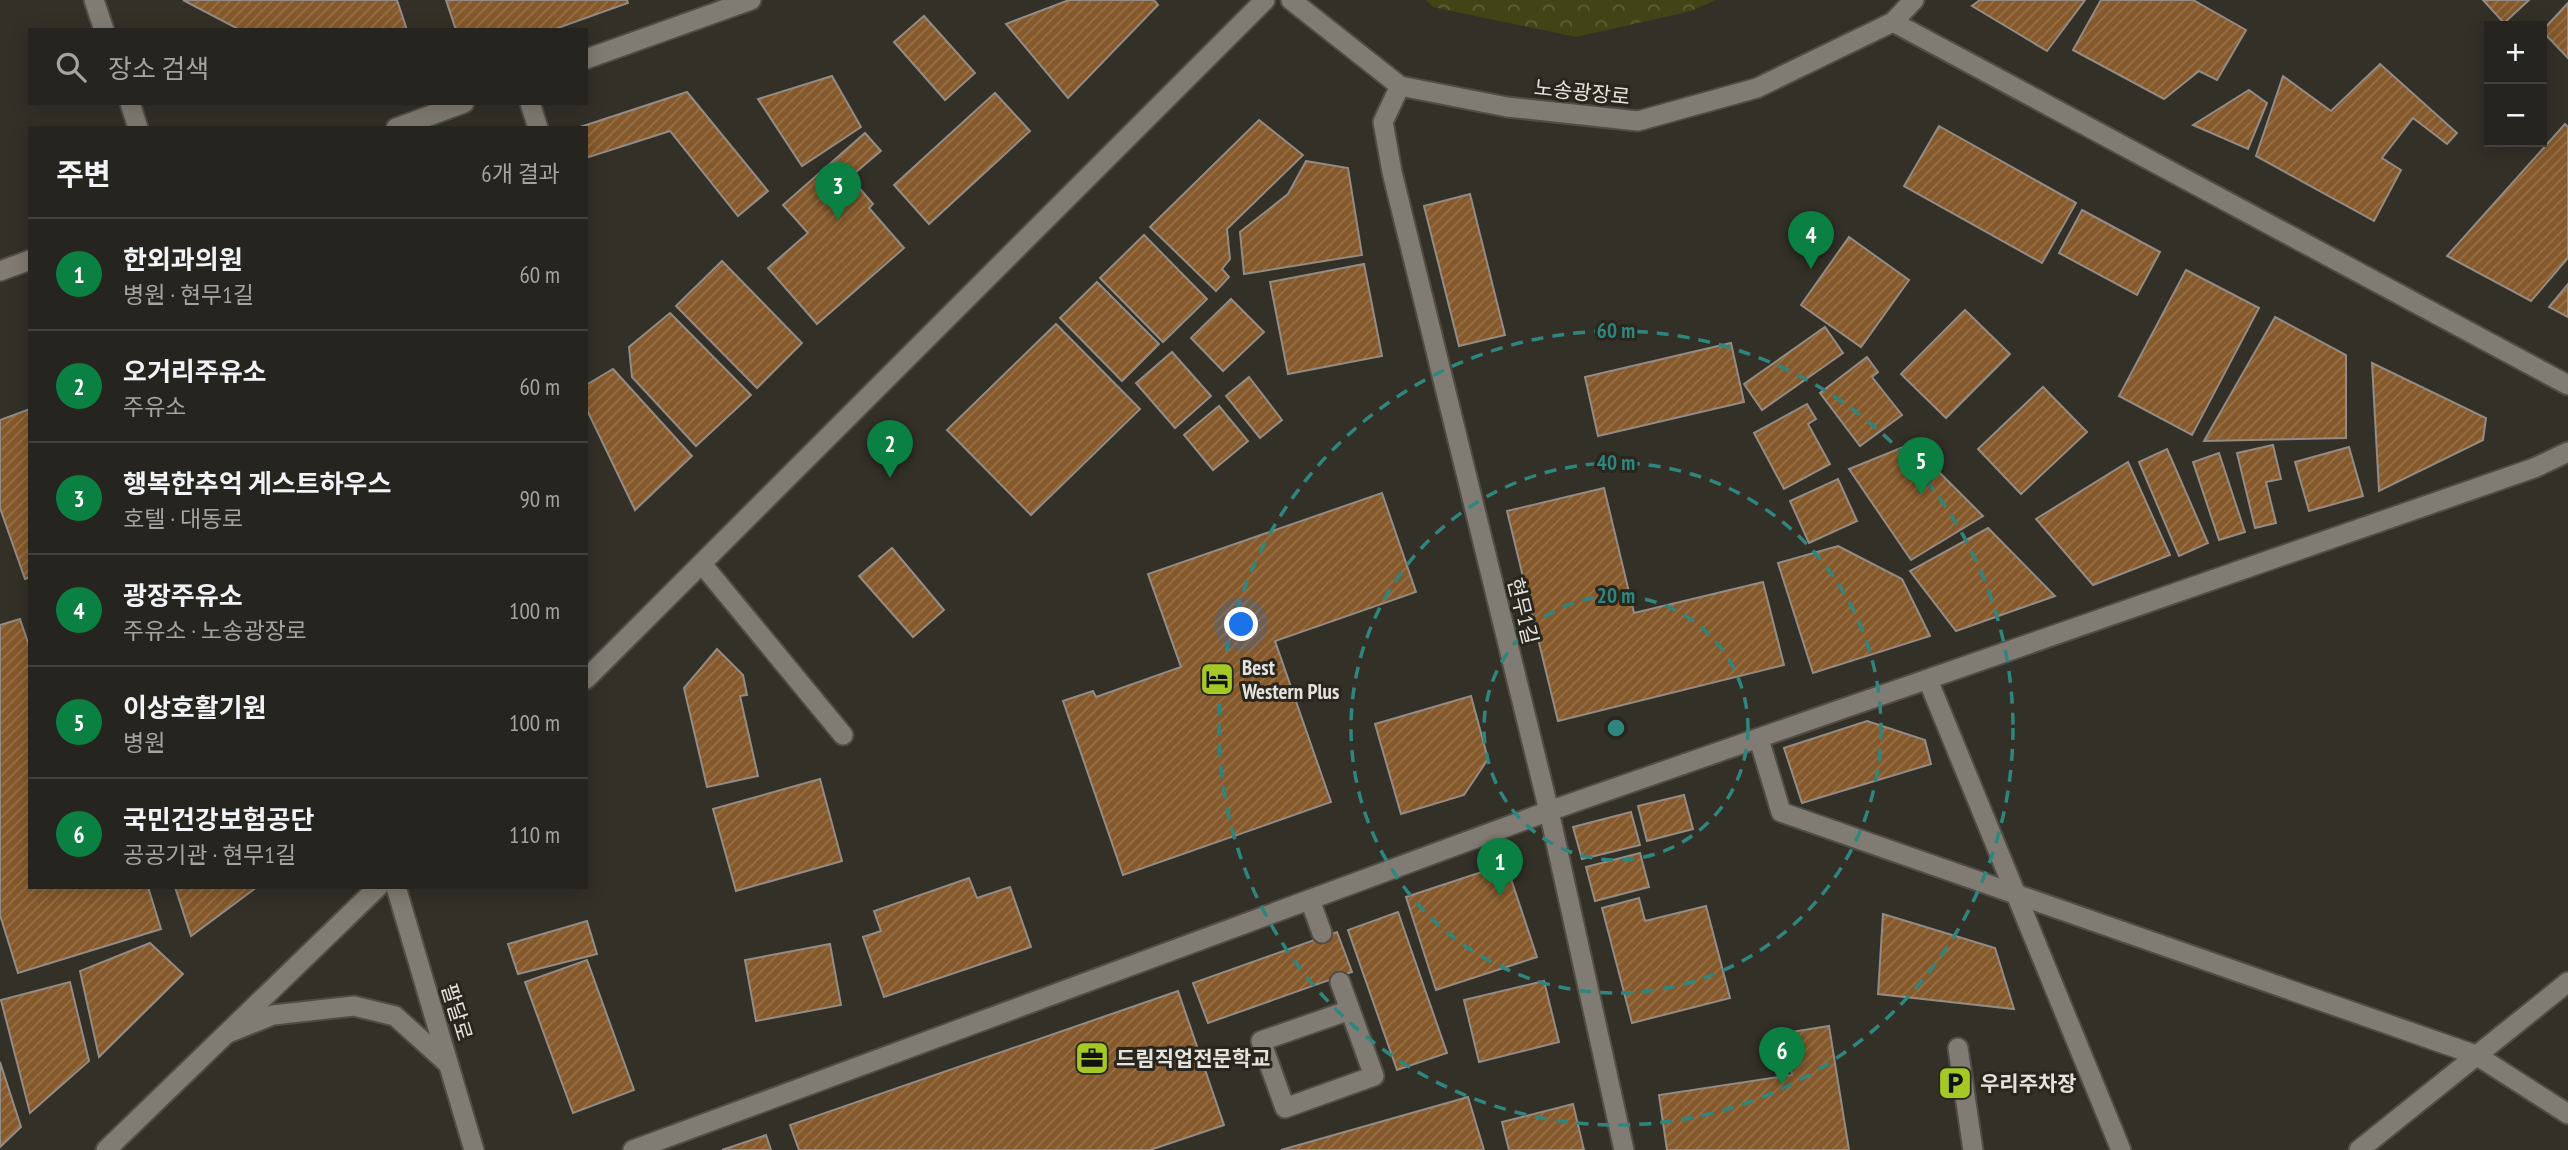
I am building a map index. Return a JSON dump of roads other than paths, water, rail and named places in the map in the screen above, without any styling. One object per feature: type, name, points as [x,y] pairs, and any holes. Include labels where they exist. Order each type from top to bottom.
[{"type":"street","points":[[94,0],[103,28]]},
{"type":"street","points":[[588,58],[723,5],[751,0]]},
{"type":"street","points":[[588,678],[1265,0]]},
{"type":"street","name":"노송광장로","points":[[1291,0],[1400,86],[1507,107],[1638,121],[1758,89],[1893,22],[1914,0]]},
{"type":"street","points":[[1893,22],[2568,385]]},
{"type":"street","name":"현무1길","points":[[1400,86],[1383,122],[1392,172],[1549,811],[1624,1150]]},
{"type":"street","points":[[131,105],[137,126]]},
{"type":"street","points":[[401,126],[459,105]]},
{"type":"street","points":[[531,105],[537,126]]},
{"type":"street","points":[[0,271],[28,261]]},
{"type":"street","points":[[633,1150],[1549,811],[2521,473],[2568,452]]},
{"type":"street","points":[[702,564],[843,735]]},
{"type":"street","points":[[1928,680],[2121,1150]]},
{"type":"street","points":[[1759,739],[1781,811],[2476,1055],[2568,1114]]},
{"type":"street","points":[[106,1150],[376,889]]},
{"type":"street","name":"팔달로","points":[[397,889],[474,1150]]},
{"type":"street","points":[[1310,900],[1322,933]]},
{"type":"street","points":[[1340,982],[1374,1076],[1285,1108],[1261,1041],[1350,1010]]},
{"type":"street","points":[[2359,1150],[2568,982]]},
{"type":"street","points":[[228,1033],[273,1015],[354,1006],[395,1016],[449,1065]]},
{"type":"street","points":[[1958,1048],[1973,1150]]},
{"type":"place","name":"행복한추억 게스트하우스","points":[[838,220]]},
{"type":"place","name":"광장주유소","points":[[1811,269]]},
{"type":"place","name":"오거리주유소","points":[[890,478]]},
{"type":"place","name":"이상호활기원","points":[[1921,495]]},
{"type":"place","name":"Best Western Plus","points":[[1217,679]]},
{"type":"place","name":"한외과의원","points":[[1500,896]]},
{"type":"place","name":"드림직업전문학교","points":[[1092,1058]]},
{"type":"place","name":"우리주차장","points":[[1955,1083]]},
{"type":"place","name":"국민건강보험공단","points":[[1782,1085]]}]
